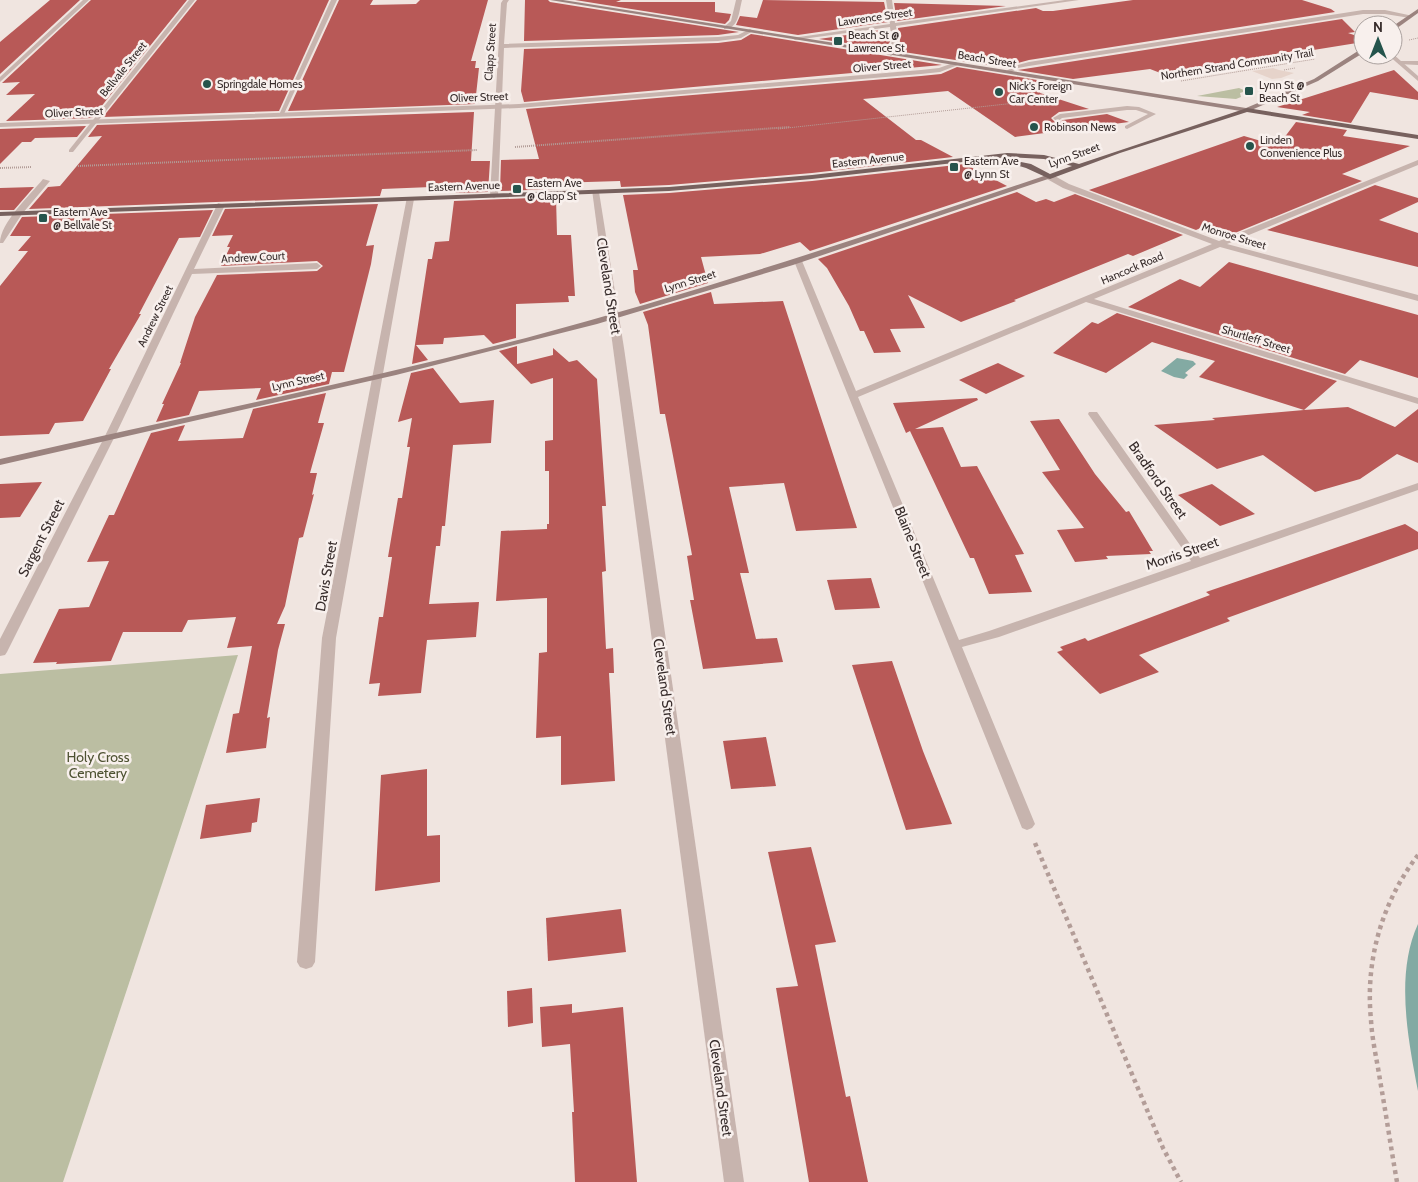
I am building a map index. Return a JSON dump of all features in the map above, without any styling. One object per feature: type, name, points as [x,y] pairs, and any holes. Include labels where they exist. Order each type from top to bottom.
[{"type":"main road","name":"Beach Street","points":[[553,0],[1418,137]]},
{"type":"main road","points":[[1403,21],[1418,11]]},
{"type":"main road","name":"Lynn Street","points":[[0,462],[528,340],[798,261],[1247,110],[1316,80],[1353,56]]},
{"type":"main road","name":"Eastern Avenue","points":[[0,214],[595,192],[720,185],[1012,155],[1044,157],[1079,166]]},
{"type":"main road","name":"Eastern Avenue","points":[[929,164],[1012,162],[1034,168],[1050,177]]},
{"type":"street","points":[[0,80],[86,0]]},
{"type":"street","name":"Bellvale Street","points":[[71,151],[192,0]]},
{"type":"street","points":[[281,114],[334,0]]},
{"type":"street","name":"Clapp Street","points":[[494,196],[494,149],[504,3],[506,0]]},
{"type":"street","points":[[726,28],[734,22],[739,0]]},
{"type":"street","points":[[889,0],[895,45],[891,54]]},
{"type":"street","name":"Lawrence Street","points":[[795,38],[1076,0]]},
{"type":"street","points":[[1008,72],[1029,64],[1363,12],[1410,16]]},
{"type":"street","points":[[502,46],[726,38],[739,37],[750,31]]},
{"type":"street","points":[[1403,63],[1418,64]]},
{"type":"street","name":"Oliver Street","points":[[0,125],[497,107],[921,72],[940,70],[956,64]]},
{"type":"street","points":[[1402,65],[1418,80]]},
{"type":"street","points":[[1057,120],[1056,118],[1059,116],[1127,108],[1136,108],[1153,114],[1127,127]]},
{"type":"street","name":"Hancock Road","points":[[854,395],[1418,162]]},
{"type":"street","name":"Monroe Street","points":[[1050,177],[1066,186],[1219,244],[1418,298]]},
{"type":"street","points":[[0,241],[19,213],[46,181]]},
{"type":"street","name":"Cleveland Street","points":[[595,192],[614,316],[734,1182]]},
{"type":"street","name":"Davis Street","points":[[306,962],[329,638],[410,199]]},
{"type":"street","name":"Andrew Street","points":[[110,436],[221,205]]},
{"type":"street","name":"Blaine Street","points":[[798,261],[1027,824]]},
{"type":"street","name":"Andrew Court","points":[[190,272],[317,266]]},
{"type":"street","name":"Shurtleff Street","points":[[1087,300],[1418,401]]},
{"type":"street","name":"Bradford Street","points":[[1093,414],[1198,563]]},
{"type":"street","name":"Sargent Street","points":[[0,652],[110,436]]},
{"type":"street","name":"Morris Street","points":[[955,645],[994,634],[1418,486]]},
{"type":"path","name":"Northern Strand Community Trail","points":[[1179,81],[1322,58]]},
{"type":"path","points":[[77,166],[268,160],[494,149],[765,129],[1059,98]]},
{"type":"path","points":[[0,168],[39,167]]},
{"type":"path","points":[[1027,824],[1163,1148],[1181,1182]]},
{"type":"path","points":[[1397,1182],[1370,1012],[1371,982],[1375,950],[1383,917],[1392,893],[1407,867],[1418,855]]},
{"type":"green space","points":[[1239,88],[1246,91],[1240,93],[1241,97],[1236,99],[1197,96]]},
{"type":"green space","name":"Holy Cross Cemetery","points":[[238,655],[63,1182],[0,1182],[0,674]]},
{"type":"shaded area","points":[[1273,68],[1294,73],[1272,79],[1252,71]]},
{"type":"water","points":[[1177,358],[1193,361],[1196,364],[1185,373],[1188,375],[1184,379],[1161,371]]},
{"type":"water","points":[[1418,924],[1418,1091],[1408,1028],[1405,985],[1411,943]]},
{"type":"building","points":[[50,0],[80,0],[0,74],[0,42]]},
{"type":"building","points":[[91,0],[187,0],[92,118],[6,121],[35,94],[6,95],[20,82],[2,83]]},
{"type":"building","points":[[197,0],[329,0],[279,111],[103,117]]},
{"type":"building","points":[[339,0],[373,0],[370,5],[416,4],[420,0],[488,0],[471,61],[476,61],[475,68],[479,68],[475,104],[288,111]]},
{"type":"building","points":[[525,0],[548,0],[550,2],[739,32],[718,35],[524,41]]},
{"type":"building","points":[[575,0],[715,2],[715,12],[731,14],[725,24]]},
{"type":"building","points":[[763,0],[884,2],[888,22],[798,35],[736,25],[740,16],[757,18]]},
{"type":"building","points":[[1133,0],[1302,0],[1335,12],[1029,60],[1007,68],[897,51],[900,41],[898,28],[1036,8],[1043,11],[1053,11]]},
{"type":"building","points":[[894,3],[1006,6],[897,21]]},
{"type":"building","points":[[1342,19],[1353,30],[1353,32],[1348,33],[1353,35],[1353,44],[1163,74],[1150,69],[1073,79],[1018,70]]},
{"type":"building","points":[[888,29],[890,41],[887,49],[819,39]]},
{"type":"building","points":[[751,34],[942,65],[524,102],[521,91],[524,49],[718,43],[741,40]]},
{"type":"building","points":[[957,67],[1043,81],[1040,93],[1089,109],[1059,112],[1051,118],[1057,124],[1063,120],[1107,114],[1129,122],[1015,137],[948,91],[863,99],[916,140],[921,140],[953,157],[812,173],[669,185],[621,187],[620,181],[555,183],[556,189],[500,191],[501,160],[539,159],[526,109],[921,76],[941,74]]},
{"type":"building","points":[[1394,70],[1418,92],[1418,100],[1370,92],[1351,123],[1302,115],[1310,112],[1277,107]]},
{"type":"building","points":[[474,112],[471,161],[490,161],[488,192],[455,193],[456,186],[382,189],[380,196],[29,209],[48,187],[60,186],[102,136],[88,137],[97,125]]},
{"type":"building","points":[[1296,122],[1347,130],[1343,136],[1410,146],[1342,174],[1362,181],[1230,235],[1205,226],[1196,230],[1089,190],[1244,136],[1278,146]]},
{"type":"building","points":[[86,126],[77,137],[35,138],[31,142],[22,142],[0,164],[0,129]]},
{"type":"building","points":[[965,164],[1007,186],[810,251],[800,242],[760,254],[701,257],[708,283],[640,304],[635,292],[633,270],[638,270],[623,195],[812,181]]},
{"type":"building","points":[[1375,185],[1418,198],[1418,202],[1379,220],[1418,233],[1418,267],[1267,230]]},
{"type":"building","points":[[34,187],[14,210],[0,210],[0,188]]},
{"type":"building","points":[[1017,192],[1036,202],[1046,199],[1054,202],[1075,194],[1183,235],[1133,256],[1128,254],[961,322],[908,295],[925,328],[890,329],[901,352],[874,353],[864,331],[860,331],[849,306],[827,268],[818,259]]},
{"type":"building","points":[[556,197],[557,235],[571,235],[575,296],[568,296],[569,302],[516,304],[516,338],[493,344],[484,335],[444,338],[443,344],[416,345],[428,360],[412,364],[428,259],[432,259],[435,242],[449,241],[454,201]]},
{"type":"building","points":[[378,204],[366,246],[374,245],[371,264],[344,372],[332,372],[329,384],[256,400],[261,388],[199,391],[189,415],[156,422],[181,363],[195,317],[217,275],[317,271],[323,266],[317,261],[221,266],[230,247],[227,247],[233,235],[212,236],[225,209]]},
{"type":"building","points":[[213,210],[200,237],[179,238],[139,314],[141,314],[109,369],[111,369],[83,421],[55,423],[49,434],[0,436],[0,286],[28,251],[18,251],[31,236],[10,236],[22,217]]},
{"type":"building","points":[[1229,262],[1418,315],[1418,378],[1360,360],[1345,374],[1128,307],[1180,279],[1200,287]]},
{"type":"building","points":[[711,292],[714,304],[783,301],[857,528],[796,531],[784,483],[729,487],[749,573],[740,573],[756,639],[777,638],[783,662],[703,669],[690,600],[694,600],[687,556],[692,555],[665,414],[660,414],[648,325],[643,312]]},
{"type":"building","points":[[1117,313],[1337,381],[1304,410],[1199,377],[1215,361],[1152,342],[1106,373],[1053,353],[1092,322],[1098,324]]},
{"type":"building","points":[[517,346],[517,364],[553,355],[553,348],[569,362],[577,360],[597,379],[606,506],[602,506],[606,571],[602,572],[606,649],[613,648],[614,673],[609,673],[615,781],[561,785],[561,736],[536,738],[539,653],[547,652],[547,598],[496,601],[501,531],[547,529],[547,524],[549,524],[549,471],[545,471],[545,441],[553,440],[553,378],[531,384],[499,351]]},
{"type":"building","points":[[998,363],[1025,376],[986,394],[959,380]]},
{"type":"building","points":[[433,368],[460,403],[494,400],[491,443],[453,445],[445,526],[442,526],[440,546],[436,546],[429,604],[479,602],[476,637],[427,640],[421,693],[378,696],[380,683],[369,684],[379,617],[383,617],[392,557],[388,557],[398,498],[402,498],[410,447],[407,447],[412,418],[398,422],[411,373]]},
{"type":"building","points":[[326,393],[318,423],[324,423],[310,473],[317,473],[312,495],[314,494],[303,537],[299,538],[285,606],[277,624],[285,624],[278,650],[267,718],[270,717],[266,748],[226,753],[233,714],[239,713],[252,646],[227,648],[236,617],[188,620],[182,632],[123,632],[111,661],[56,664],[57,662],[33,663],[59,609],[89,607],[109,561],[87,562],[109,515],[114,515],[151,433],[185,425],[178,441],[243,438],[253,409]]},
{"type":"building","points":[[977,398],[978,400],[915,429],[943,427],[961,467],[977,466],[1024,554],[1015,555],[1032,592],[989,594],[974,558],[970,558],[910,431],[906,433],[893,403]]},
{"type":"building","points":[[1348,407],[1395,427],[1418,409],[1418,463],[1397,454],[1360,479],[1315,492],[1263,455],[1217,469],[1154,425],[1215,420],[1212,418]]},
{"type":"building","points":[[1059,419],[1095,474],[1126,512],[1129,511],[1153,551],[1149,551],[1151,554],[1106,556],[1108,559],[1075,562],[1057,530],[1084,528],[1042,472],[1060,470],[1030,421]]},
{"type":"building","points":[[42,482],[20,517],[0,518],[0,484]]},
{"type":"building","points":[[1212,484],[1255,514],[1220,526],[1178,495]]},
{"type":"building","points":[[1405,524],[1418,532],[1418,549],[1227,618],[1230,621],[1139,655],[1159,672],[1100,694],[1057,652],[1063,650],[1060,647],[1085,638],[1088,641],[1210,595],[1206,592]]},
{"type":"building","points":[[871,578],[880,608],[835,610],[827,580]]},
{"type":"building","points":[[892,661],[923,751],[952,824],[906,830],[852,665]]},
{"type":"building","points":[[766,737],[776,786],[731,789],[723,741]]},
{"type":"building","points":[[427,769],[427,836],[440,835],[440,882],[375,891],[381,775]]},
{"type":"building","points":[[260,798],[257,822],[252,823],[251,832],[200,839],[206,805]]},
{"type":"building","points":[[811,847],[836,942],[815,945],[846,1097],[850,1096],[868,1182],[809,1182],[776,988],[798,986],[768,852]]},
{"type":"building","points":[[621,909],[626,952],[548,961],[546,918]]},
{"type":"building","points":[[532,988],[533,1023],[508,1027],[507,991]]},
{"type":"building","points":[[572,1004],[572,1013],[623,1007],[637,1182],[575,1182],[572,1112],[574,1112],[570,1044],[542,1047],[540,1007]]},
{"type":"place","name":"Beach St @ Lawrence St","points":[[838,41]]},
{"type":"place","name":"Springdale Homes","points":[[207,84]]},
{"type":"place","name":"Lynn St @ Beach St","points":[[1249,91]]},
{"type":"place","name":"Nick's Foreign Car Center","points":[[999,92]]},
{"type":"place","name":"Robinson News","points":[[1034,127]]},
{"type":"place","name":"Linden Convenience Plus","points":[[1250,146]]},
{"type":"place","name":"Eastern Ave @ Lynn St","points":[[954,167]]},
{"type":"place","name":"Eastern Ave @ Clapp St","points":[[517,189]]},
{"type":"place","name":"Eastern Ave @ Bellvale St","points":[[43,218]]}]
